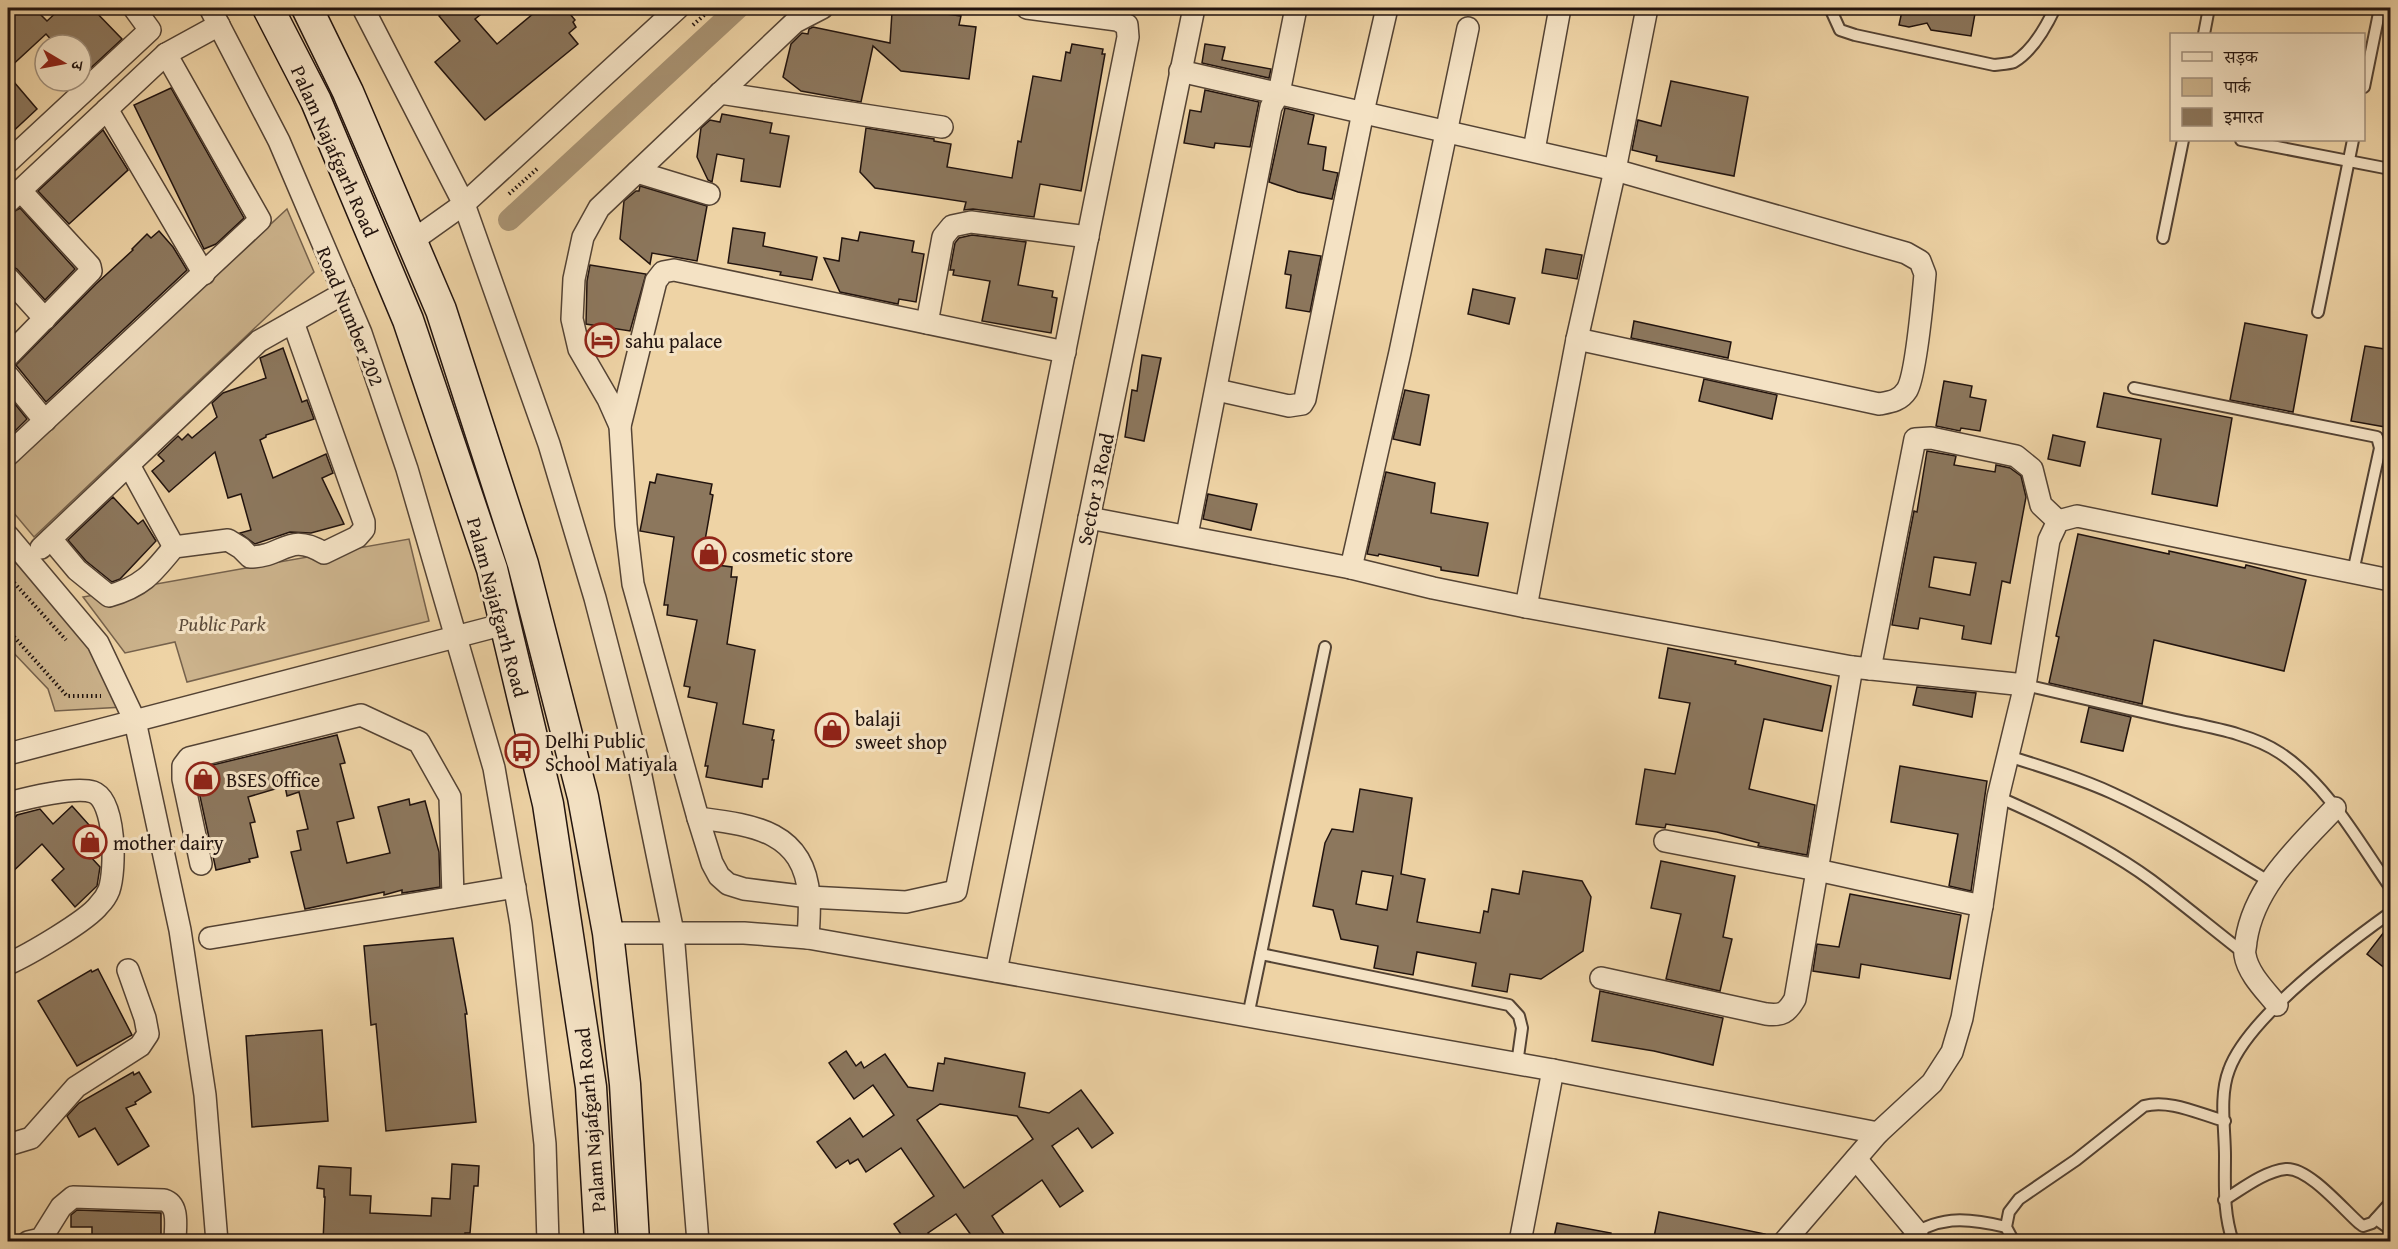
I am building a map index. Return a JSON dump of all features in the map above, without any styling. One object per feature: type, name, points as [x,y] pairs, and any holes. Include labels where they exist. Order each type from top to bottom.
[{"type":"main road","name":"Palam Najafgarh Road","points":[[268,8],[316,101],[408,320],[492,569],[552,827],[591,1087],[600,1242]]},
{"type":"main road","name":"Palam Najafgarh Road","points":[[307,8],[348,92],[441,310],[524,564],[583,797],[608,933],[625,1084],[634,1242]]},
{"type":"street","points":[[8,162],[150,30],[134,8]]},
{"type":"street","points":[[363,8],[464,204],[546,436],[595,598],[639,771],[673,932],[689,1102],[698,1242]]},
{"type":"street","points":[[412,241],[464,204],[678,8]]},
{"type":"street","points":[[620,426],[608,399],[579,349],[572,319],[574,279],[583,237],[599,208],[795,22],[822,8]]},
{"type":"street","points":[[1027,8],[1117,20],[1127,25],[1128,37],[1065,352],[956,891],[906,902],[809,897],[744,889],[728,884],[719,876],[712,863],[633,584],[626,525],[620,426],[656,281],[663,272],[675,270],[1065,352]]},
{"type":"street","name":"Sector 3 Road","points":[[996,971],[1194,8]]},
{"type":"street","points":[[1187,535],[1271,107],[1279,93],[1296,8]]},
{"type":"street","points":[[1217,390],[1289,406],[1302,404],[1305,399],[1363,112],[1387,8]]},
{"type":"street","points":[[1534,150],[1560,8]]},
{"type":"street","points":[[1526,607],[1577,339],[1615,170],[1647,8]]},
{"type":"street","points":[[8,356],[91,271],[90,266],[14,196],[166,54],[215,16]]},
{"type":"street","name":"Road Number 202","points":[[215,16],[279,141],[361,333],[408,469],[494,768],[521,924],[545,1144],[548,1242]]},
{"type":"street","points":[[1351,568],[1468,28]]},
{"type":"street","points":[[8,455],[260,220],[166,54]]},
{"type":"street","points":[[1180,71],[1615,170],[1906,253],[1920,261],[1925,274],[1911,373],[1907,390],[1896,401],[1879,404],[1577,339]]},
{"type":"street","points":[[720,93],[942,127]]},
{"type":"street","points":[[107,109],[204,274]]},
{"type":"street","points":[[637,172],[709,194]]},
{"type":"street","points":[[927,323],[943,237],[951,226],[971,222],[1088,237]]},
{"type":"street","points":[[8,278],[45,319]]},
{"type":"street","points":[[28,560],[260,341],[344,293]]},
{"type":"street","points":[[51,539],[77,570],[109,596],[138,586],[153,573],[174,547],[228,540],[250,557],[262,557],[299,542],[324,553],[357,537],[364,529],[293,322]]},
{"type":"street","points":[[8,376],[45,421]]},
{"type":"street","points":[[1601,978],[1779,1016],[1788,1011],[1795,999],[1817,870],[1861,668],[1915,439],[1931,438],[2016,456],[2032,469],[2041,505],[2058,521]]},
{"type":"street","points":[[129,465],[174,547]]},
{"type":"street","points":[[2058,521],[2078,516],[2391,580]]},
{"type":"street","points":[[1089,518],[1351,568],[1526,607],[1861,668],[2025,685]]},
{"type":"street","points":[[1784,1242],[1878,1133],[1932,1083],[1952,1052],[1962,1018],[1998,797],[2025,685],[2049,540],[2058,521]]},
{"type":"street","points":[[8,536],[98,643],[135,721],[180,930],[205,1095],[217,1242]]},
{"type":"street","points":[[8,754],[505,624]]},
{"type":"street","points":[[201,864],[183,779],[183,766],[189,758],[361,715],[419,742],[450,797],[453,897]]},
{"type":"street","points":[[8,803],[82,790],[95,792],[107,806],[114,858],[109,890],[98,908],[44,945],[8,964]]},
{"type":"street","points":[[2277,1005],[2254,975],[2245,954],[2248,929],[2256,907],[2270,882],[2335,808]]},
{"type":"street","points":[[698,818],[741,823],[765,830],[785,842],[799,857],[809,897],[808,938]]},
{"type":"street","points":[[1665,841],[1817,870],[1982,906]]},
{"type":"street","points":[[210,938],[515,887]]},
{"type":"street","points":[[608,933],[673,932],[808,938],[1517,1064],[1878,1133]]},
{"type":"street","points":[[8,1145],[31,1138],[76,1087],[140,1046],[148,1034],[147,1026],[128,970]]},
{"type":"street","points":[[1520,1242],[1553,1071]]},
{"type":"street","points":[[1856,1159],[1909,1237]]},
{"type":"street","points":[[28,1242],[41,1239],[61,1207],[73,1197],[171,1202],[175,1208],[175,1242]]},
{"type":"lane","points":[[1830,8],[1840,30],[1994,65],[2013,62],[2028,49],[2045,30],[2055,8]]},
{"type":"lane","points":[[2204,33],[2209,8]]},
{"type":"lane","points":[[2365,82],[2380,8]]},
{"type":"lane","points":[[2163,238],[2183,141]]},
{"type":"lane","points":[[2246,141],[2391,169]]},
{"type":"lane","points":[[2318,312],[2353,141]]},
{"type":"lane","points":[[2134,387],[2377,437],[2380,448],[2353,572]]},
{"type":"lane","points":[[1248,1016],[1325,647]]},
{"type":"lane","points":[[2025,685],[2211,728],[2253,740],[2280,753],[2308,776],[2335,808],[2391,887]]},
{"type":"lane","points":[[2008,756],[2064,774],[2112,793],[2165,819],[2270,882]]},
{"type":"lane","points":[[1998,797],[2045,817],[2102,848],[2150,880],[2245,954]]},
{"type":"lane","points":[[2233,1242],[2227,1224],[2224,1200],[2224,1097],[2228,1072],[2238,1049],[2277,1005],[2331,957],[2391,913]]},
{"type":"lane","points":[[1261,954],[1509,1005],[1519,1016],[1522,1028],[1517,1064]]},
{"type":"lane","points":[[2014,1242],[2006,1227],[2009,1212],[2019,1199],[2076,1160],[2144,1106],[2156,1103],[2170,1105],[2224,1121]]},
{"type":"lane","points":[[2224,1200],[2267,1175],[2285,1169],[2297,1170],[2308,1176],[2358,1223],[2369,1226],[2391,1203]]},
{"type":"lane","points":[[1909,1237],[1933,1223],[1956,1218],[2006,1227]]},
{"type":"lane","points":[[2376,1219],[2391,1229]]},
{"type":"path","points":[[8,576],[68,642]]},
{"type":"path","points":[[8,630],[67,696],[106,696],[99,686]]},
{"type":"green space","points":[[287,209],[314,272],[34,537],[8,506],[8,468]]},
{"type":"green space","name":"Public Park","points":[[409,539],[429,621],[187,682],[175,642],[125,653],[83,597]]},
{"type":"green space","points":[[8,554],[79,632],[123,707],[55,711],[48,689],[8,647]]},
{"type":"building","points":[[8,8],[34,8],[47,21],[61,8],[92,8],[122,39],[93,66],[93,33],[33,33],[33,46],[8,69]]},
{"type":"building","points":[[450,8],[489,8],[475,19],[497,44],[540,8],[565,8],[575,20],[573,22],[576,27],[569,33],[578,44],[485,120],[435,62],[460,41],[439,16]]},
{"type":"building","points":[[907,8],[932,9],[932,12],[961,16],[959,25],[976,27],[969,79],[901,71],[873,46],[861,102],[801,91],[783,77],[791,44],[802,33],[808,34],[809,29],[813,27],[890,43],[892,12],[907,13]]},
{"type":"building","points":[[1908,8],[1976,8],[1971,36],[1931,30],[1927,23],[1909,27],[1899,25],[1902,11]]},
{"type":"building","points":[[1072,44],[1103,49],[1102,54],[1105,54],[1081,191],[1040,184],[1034,217],[973,209],[964,210],[966,202],[875,188],[860,172],[866,128],[951,144],[947,167],[1012,178],[1033,76],[1061,81],[1066,52],[1070,53]]},
{"type":"building","points":[[1205,44],[1225,47],[1222,60],[1271,69],[1269,78],[1202,63]]},
{"type":"building","points":[[8,75],[37,109],[8,136]]},
{"type":"building","points":[[1671,81],[1748,97],[1734,176],[1656,161],[1657,156],[1632,150],[1638,120],[1661,126]]},
{"type":"building","points":[[171,88],[244,218],[216,244],[204,249],[134,105]]},
{"type":"building","points":[[1205,90],[1259,102],[1250,147],[1215,143],[1214,148],[1184,143],[1190,110],[1201,112]]},
{"type":"building","points":[[1285,108],[1314,115],[1308,144],[1326,147],[1323,170],[1338,173],[1332,199],[1298,192],[1269,182]]},
{"type":"building","points":[[722,114],[772,123],[770,133],[789,136],[780,187],[741,181],[744,159],[717,154],[712,182],[708,180],[697,157],[701,128],[710,120],[720,122]]},
{"type":"building","points":[[103,130],[128,170],[69,224],[38,191]]},
{"type":"building","points":[[640,186],[707,206],[697,261],[652,253],[650,264],[620,239],[624,201],[639,191]]},
{"type":"building","points":[[20,208],[75,269],[45,300],[17,269],[8,264],[8,215]]},
{"type":"building","points":[[733,228],[765,233],[763,246],[817,257],[812,280],[728,263]]},
{"type":"building","points":[[159,231],[173,247],[187,270],[46,402],[16,365],[147,234],[151,238]]},
{"type":"building","points":[[860,232],[914,241],[912,252],[924,254],[916,302],[899,299],[898,304],[840,292],[824,258],[839,261],[842,238],[858,241]]},
{"type":"building","points":[[972,235],[1026,242],[1018,285],[1053,291],[1052,297],[1057,298],[1051,333],[982,321],[990,281],[953,275],[954,270],[950,270],[955,243],[959,238]]},
{"type":"building","points":[[1546,249],[1582,255],[1577,279],[1542,273]]},
{"type":"building","points":[[1289,251],[1321,256],[1310,312],[1286,308],[1291,275],[1285,274]]},
{"type":"building","points":[[590,265],[646,274],[630,331],[586,324],[587,281]]},
{"type":"building","points":[[1473,289],[1515,298],[1509,324],[1468,314]]},
{"type":"building","points":[[1634,321],[1731,342],[1728,358],[1631,338]]},
{"type":"building","points":[[2245,323],[2307,335],[2293,412],[2230,400]]},
{"type":"building","points":[[2365,346],[2391,350],[2391,428],[2351,421]]},
{"type":"building","points":[[283,348],[302,402],[307,400],[314,419],[266,435],[260,440],[273,478],[326,454],[333,473],[322,478],[344,524],[311,533],[290,532],[255,544],[240,533],[251,530],[241,494],[228,498],[215,452],[169,492],[152,471],[164,461],[158,455],[178,436],[182,440],[188,434],[192,438],[217,417],[212,403],[223,393],[266,378],[260,358]]},
{"type":"building","points":[[1142,355],[1161,358],[1144,441],[1125,437],[1132,390],[1137,391]]},
{"type":"building","points":[[1704,379],[1777,395],[1772,419],[1699,401]]},
{"type":"building","points":[[1944,381],[1972,386],[1970,397],[1986,400],[1980,431],[1961,428],[1960,431],[1936,426]]},
{"type":"building","points":[[1405,390],[1429,395],[1420,445],[1393,439]]},
{"type":"building","points":[[2104,393],[2232,418],[2217,506],[2152,494],[2161,439],[2097,427]]},
{"type":"building","points":[[15,404],[27,419],[8,438],[8,411]]},
{"type":"building","points":[[2053,435],[2085,442],[2080,466],[2048,459]]},
{"type":"building","points":[[1927,451],[1956,456],[1954,465],[1995,472],[1996,465],[2010,468],[2021,476],[2026,497],[2010,583],[2002,581],[1991,644],[1962,639],[1964,626],[1920,618],[1918,629],[1892,625],[1914,511],[1917,512]],"holes":[[[1934,557],[1976,563],[1970,595],[1929,587]]]},
{"type":"building","points":[[1386,472],[1435,483],[1431,513],[1488,523],[1478,576],[1441,570],[1441,567],[1379,554],[1378,556],[1367,554]]},
{"type":"building","points":[[657,474],[712,484],[710,494],[713,495],[701,563],[732,567],[731,577],[737,577],[727,644],[755,650],[743,724],[774,730],[768,779],[763,779],[762,787],[706,777],[708,766],[705,766],[717,703],[688,697],[690,687],[684,686],[697,620],[667,615],[668,605],[664,605],[674,537],[640,531],[650,482],[655,483]]},
{"type":"building","points":[[1208,494],[1257,504],[1251,530],[1203,519]]},
{"type":"building","points":[[113,497],[138,524],[143,520],[156,541],[120,579],[112,582],[86,561],[68,540]]},
{"type":"building","points":[[2078,534],[2169,554],[2169,551],[2245,568],[2246,565],[2306,580],[2284,671],[2154,640],[2142,704],[2049,683],[2059,637],[2056,636]]},
{"type":"building","points":[[1668,648],[1736,661],[1735,664],[1831,686],[1822,731],[1764,719],[1749,789],[1815,805],[1807,855],[1758,846],[1759,843],[1717,832],[1666,824],[1665,828],[1636,824],[1645,769],[1675,774],[1690,703],[1659,698]]},
{"type":"building","points":[[1917,687],[1976,693],[1972,717],[1913,705]]},
{"type":"building","points":[[2089,707],[2131,717],[2123,751],[2081,742]]},
{"type":"building","points":[[337,735],[345,763],[340,764],[354,818],[337,822],[347,863],[390,853],[378,807],[409,799],[410,805],[425,801],[439,852],[440,887],[402,893],[402,890],[384,895],[384,892],[305,909],[291,852],[301,850],[297,831],[308,829],[299,792],[287,796],[285,786],[248,797],[255,822],[250,823],[258,857],[249,859],[250,862],[216,870],[196,769]]},
{"type":"building","points":[[1900,766],[1987,781],[1971,891],[1949,886],[1958,834],[1891,822]]},
{"type":"building","points":[[1360,789],[1412,798],[1401,874],[1425,879],[1417,922],[1480,933],[1484,911],[1488,912],[1492,889],[1519,894],[1523,871],[1582,881],[1591,897],[1583,951],[1541,979],[1510,974],[1507,992],[1472,986],[1476,963],[1417,952],[1413,975],[1374,968],[1378,946],[1341,939],[1333,910],[1313,906],[1325,843],[1332,829],[1353,832]],"holes":[[[1362,871],[1393,876],[1387,910],[1356,904]]]},
{"type":"building","points":[[72,806],[99,836],[100,845],[89,855],[100,867],[97,886],[75,907],[52,880],[64,869],[42,844],[8,876],[8,826],[17,815],[40,809],[53,824]]},
{"type":"building","points":[[1661,861],[1735,876],[1723,937],[1732,939],[1720,991],[1666,979],[1681,914],[1651,908]]},
{"type":"building","points":[[1850,894],[1961,915],[1950,979],[1861,964],[1859,978],[1813,971],[1817,944],[1839,947]]},
{"type":"building","points":[[2391,923],[2391,973],[2367,954]]},
{"type":"building","points":[[453,938],[467,1014],[465,1014],[476,1122],[386,1131],[376,1024],[371,1025],[364,946]]},
{"type":"building","points":[[98,969],[132,1035],[77,1066],[38,1001],[91,970],[92,972]]},
{"type":"building","points":[[1600,991],[1723,1018],[1713,1065],[1654,1051],[1592,1041]]},
{"type":"building","points":[[322,1030],[328,1121],[252,1127],[246,1036]]},
{"type":"building","points":[[846,1051],[856,1066],[861,1062],[864,1068],[885,1054],[908,1087],[933,1091],[938,1063],[944,1064],[945,1058],[1025,1073],[1019,1107],[1049,1113],[1081,1090],[1113,1133],[1092,1148],[1078,1128],[1052,1146],[1083,1191],[1060,1207],[1042,1180],[992,1216],[1009,1242],[976,1242],[956,1214],[928,1233],[934,1242],[906,1242],[894,1224],[934,1196],[901,1148],[866,1172],[858,1159],[850,1164],[848,1160],[836,1168],[817,1142],[850,1118],[863,1137],[894,1115],[873,1085],[854,1099],[829,1063]],"holes":[[[940,1104],[1017,1116],[1033,1139],[964,1188],[917,1120]]]},
{"type":"building","points":[[133,1072],[134,1075],[139,1072],[151,1092],[135,1102],[136,1104],[126,1108],[149,1146],[118,1165],[95,1128],[79,1137],[67,1116],[79,1103]]},
{"type":"building","points":[[452,1164],[479,1166],[478,1186],[474,1186],[470,1233],[465,1233],[465,1237],[440,1236],[440,1239],[428,1239],[428,1242],[323,1242],[325,1197],[324,1189],[317,1188],[319,1166],[351,1168],[350,1195],[371,1196],[370,1213],[431,1216],[432,1198],[450,1199]]},
{"type":"building","points":[[77,1210],[161,1213],[161,1239],[110,1238],[110,1242],[92,1242],[92,1227],[71,1227],[71,1215]]},
{"type":"building","points":[[1659,1212],[1765,1234],[1764,1242],[1653,1242]]},
{"type":"building","points":[[1557,1223],[1611,1233],[1610,1242],[1553,1242]]},
{"type":"waterway","points":[[509,220],[738,8]]},
{"type":"place","name":"sahu palace","points":[[602,340]]},
{"type":"place","name":"cosmetic store","points":[[709,554]]},
{"type":"place","name":"balaji sweet shop","points":[[832,730]]},
{"type":"place","name":"Delhi Public School Matiyala","points":[[522,751]]},
{"type":"place","name":"BSES Office","points":[[203,779]]},
{"type":"place","name":"mother dairy","points":[[90,842]]}]
